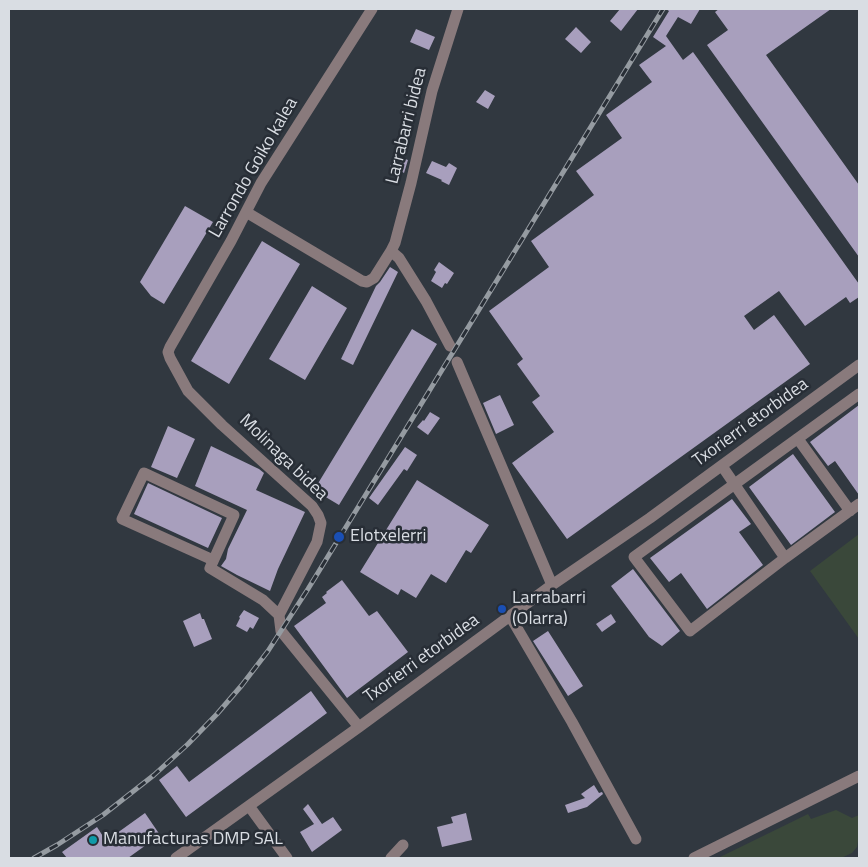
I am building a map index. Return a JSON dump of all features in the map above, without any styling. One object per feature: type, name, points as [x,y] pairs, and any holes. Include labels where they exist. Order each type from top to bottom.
[{"type":"street","name":"Larrondo Goiko kalea","points":[[170,347],[262,183],[372,9]]},
{"type":"street","name":"Larrabarri bidea","points":[[246,212],[362,281],[367,282],[374,278],[395,243],[432,91],[458,9]]},
{"type":"street","points":[[391,251],[399,258],[426,301],[450,346]]},
{"type":"street","name":"Molinaga bidea","points":[[170,347],[168,352],[170,358],[188,391],[222,425],[312,506],[321,522],[317,542],[279,615]]},
{"type":"street","points":[[457,362],[552,585]]},
{"type":"street","name":"Txorierri etorbidea","points":[[176,858],[359,727],[552,585],[650,518],[859,365]]},
{"type":"street","points":[[798,439],[855,508],[690,630],[634,557],[859,394]]},
{"type":"street","points":[[722,466],[785,558]]},
{"type":"street","points":[[213,560],[122,519],[144,473],[234,515],[210,568],[263,600],[279,615],[281,631],[359,727]]},
{"type":"street","points":[[510,616],[572,722],[636,839]]},
{"type":"street","points":[[694,858],[859,776]]},
{"type":"street","points":[[249,806],[286,858]]},
{"type":"street","points":[[391,858],[403,845]]},
{"type":"green space","points":[[859,534],[859,639],[810,571]]},
{"type":"green space","points":[[836,810],[852,818],[859,815],[859,840],[857,847],[852,853],[841,858],[718,858],[808,814],[811,819]]},
{"type":"building","points":[[620,9],[638,9],[621,31],[610,21]]},
{"type":"building","points":[[666,9],[700,9],[691,24],[678,17],[666,36],[683,60],[693,52],[859,284],[859,297],[850,303],[846,297],[805,326],[779,291],[744,316],[754,330],[774,315],[810,364],[567,539],[512,463],[554,432],[532,402],[540,396],[517,364],[523,359],[489,311],[549,267],[531,241],[594,195],[576,171],[622,138],[606,115],[652,82],[639,65],[666,46],[653,37],[669,11]]},
{"type":"building","points":[[719,9],[831,9],[766,55],[859,185],[859,257],[707,45],[728,30],[715,12]]},
{"type":"building","points":[[576,27],[591,42],[581,53],[565,39]]},
{"type":"building","points":[[416,29],[435,37],[429,50],[410,42]]},
{"type":"building","points":[[485,90],[495,96],[488,109],[476,102]]},
{"type":"building","points":[[394,155],[408,160],[404,173],[390,167]]},
{"type":"building","points":[[432,161],[446,167],[449,163],[457,168],[449,185],[426,173]]},
{"type":"building","points":[[185,206],[213,222],[164,304],[151,296],[140,282]]},
{"type":"building","points":[[262,241],[300,264],[229,384],[191,361]]},
{"type":"building","points":[[439,262],[454,273],[442,288],[431,281],[436,272],[434,270]]},
{"type":"building","points":[[390,267],[398,272],[353,365],[341,359],[376,286]]},
{"type":"building","points":[[312,286],[347,308],[305,380],[269,359]]},
{"type":"building","points":[[412,329],[437,344],[339,505],[314,490]]},
{"type":"building","points":[[500,395],[514,425],[496,434],[483,403]]},
{"type":"building","points":[[859,405],[859,495],[835,461],[828,466],[810,442]]},
{"type":"building","points":[[430,412],[440,418],[428,435],[417,427]]},
{"type":"building","points":[[168,426],[195,439],[177,478],[151,467]]},
{"type":"building","points":[[211,446],[264,473],[256,490],[305,512],[278,569],[270,591],[221,566],[226,559],[228,549],[247,510],[195,486]]},
{"type":"building","points":[[405,447],[417,455],[407,471],[404,469],[378,505],[369,498]]},
{"type":"building","points":[[793,454],[835,512],[791,545],[749,487]]},
{"type":"building","points":[[417,480],[489,525],[471,553],[466,550],[446,583],[431,574],[416,598],[401,589],[398,595],[360,572]]},
{"type":"building","points":[[148,483],[222,518],[208,548],[134,514]]},
{"type":"building","points":[[732,499],[751,524],[739,532],[763,565],[707,609],[681,573],[669,582],[650,558]]},
{"type":"building","points":[[633,569],[680,631],[662,646],[649,637],[611,586]]},
{"type":"building","points":[[342,580],[369,616],[377,611],[408,652],[347,698],[294,626],[326,603],[322,597]]},
{"type":"building","points":[[244,610],[259,618],[253,629],[250,627],[247,632],[236,626]]},
{"type":"building","points":[[200,613],[212,639],[194,647],[183,621]]},
{"type":"building","points":[[611,614],[616,622],[602,632],[596,624]]},
{"type":"building","points":[[548,631],[583,686],[568,696],[533,641]]},
{"type":"building","points":[[311,691],[327,713],[186,817],[159,780],[177,766],[189,782]]},
{"type":"building","points":[[594,785],[599,793],[602,792],[603,794],[587,807],[568,813],[565,805],[585,798],[581,794]]},
{"type":"building","points":[[308,804],[322,824],[333,817],[342,830],[312,852],[300,832],[314,824],[303,809]]},
{"type":"building","points":[[145,813],[160,835],[128,858],[67,858],[62,852],[97,827],[106,841]]},
{"type":"building","points":[[466,813],[472,840],[442,847],[437,827],[453,823],[451,817]]},
{"type":"railway","points":[[34,858],[103,815],[154,775],[217,714],[268,651],[308,589],[663,9]]},
{"type":"place","name":"Elotxelerri","points":[[339,537]]},
{"type":"place","name":"Larrabarri (Olarra)","points":[[502,609]]},
{"type":"place","name":"Manufacturas DMP SAL","points":[[93,840]]}]
